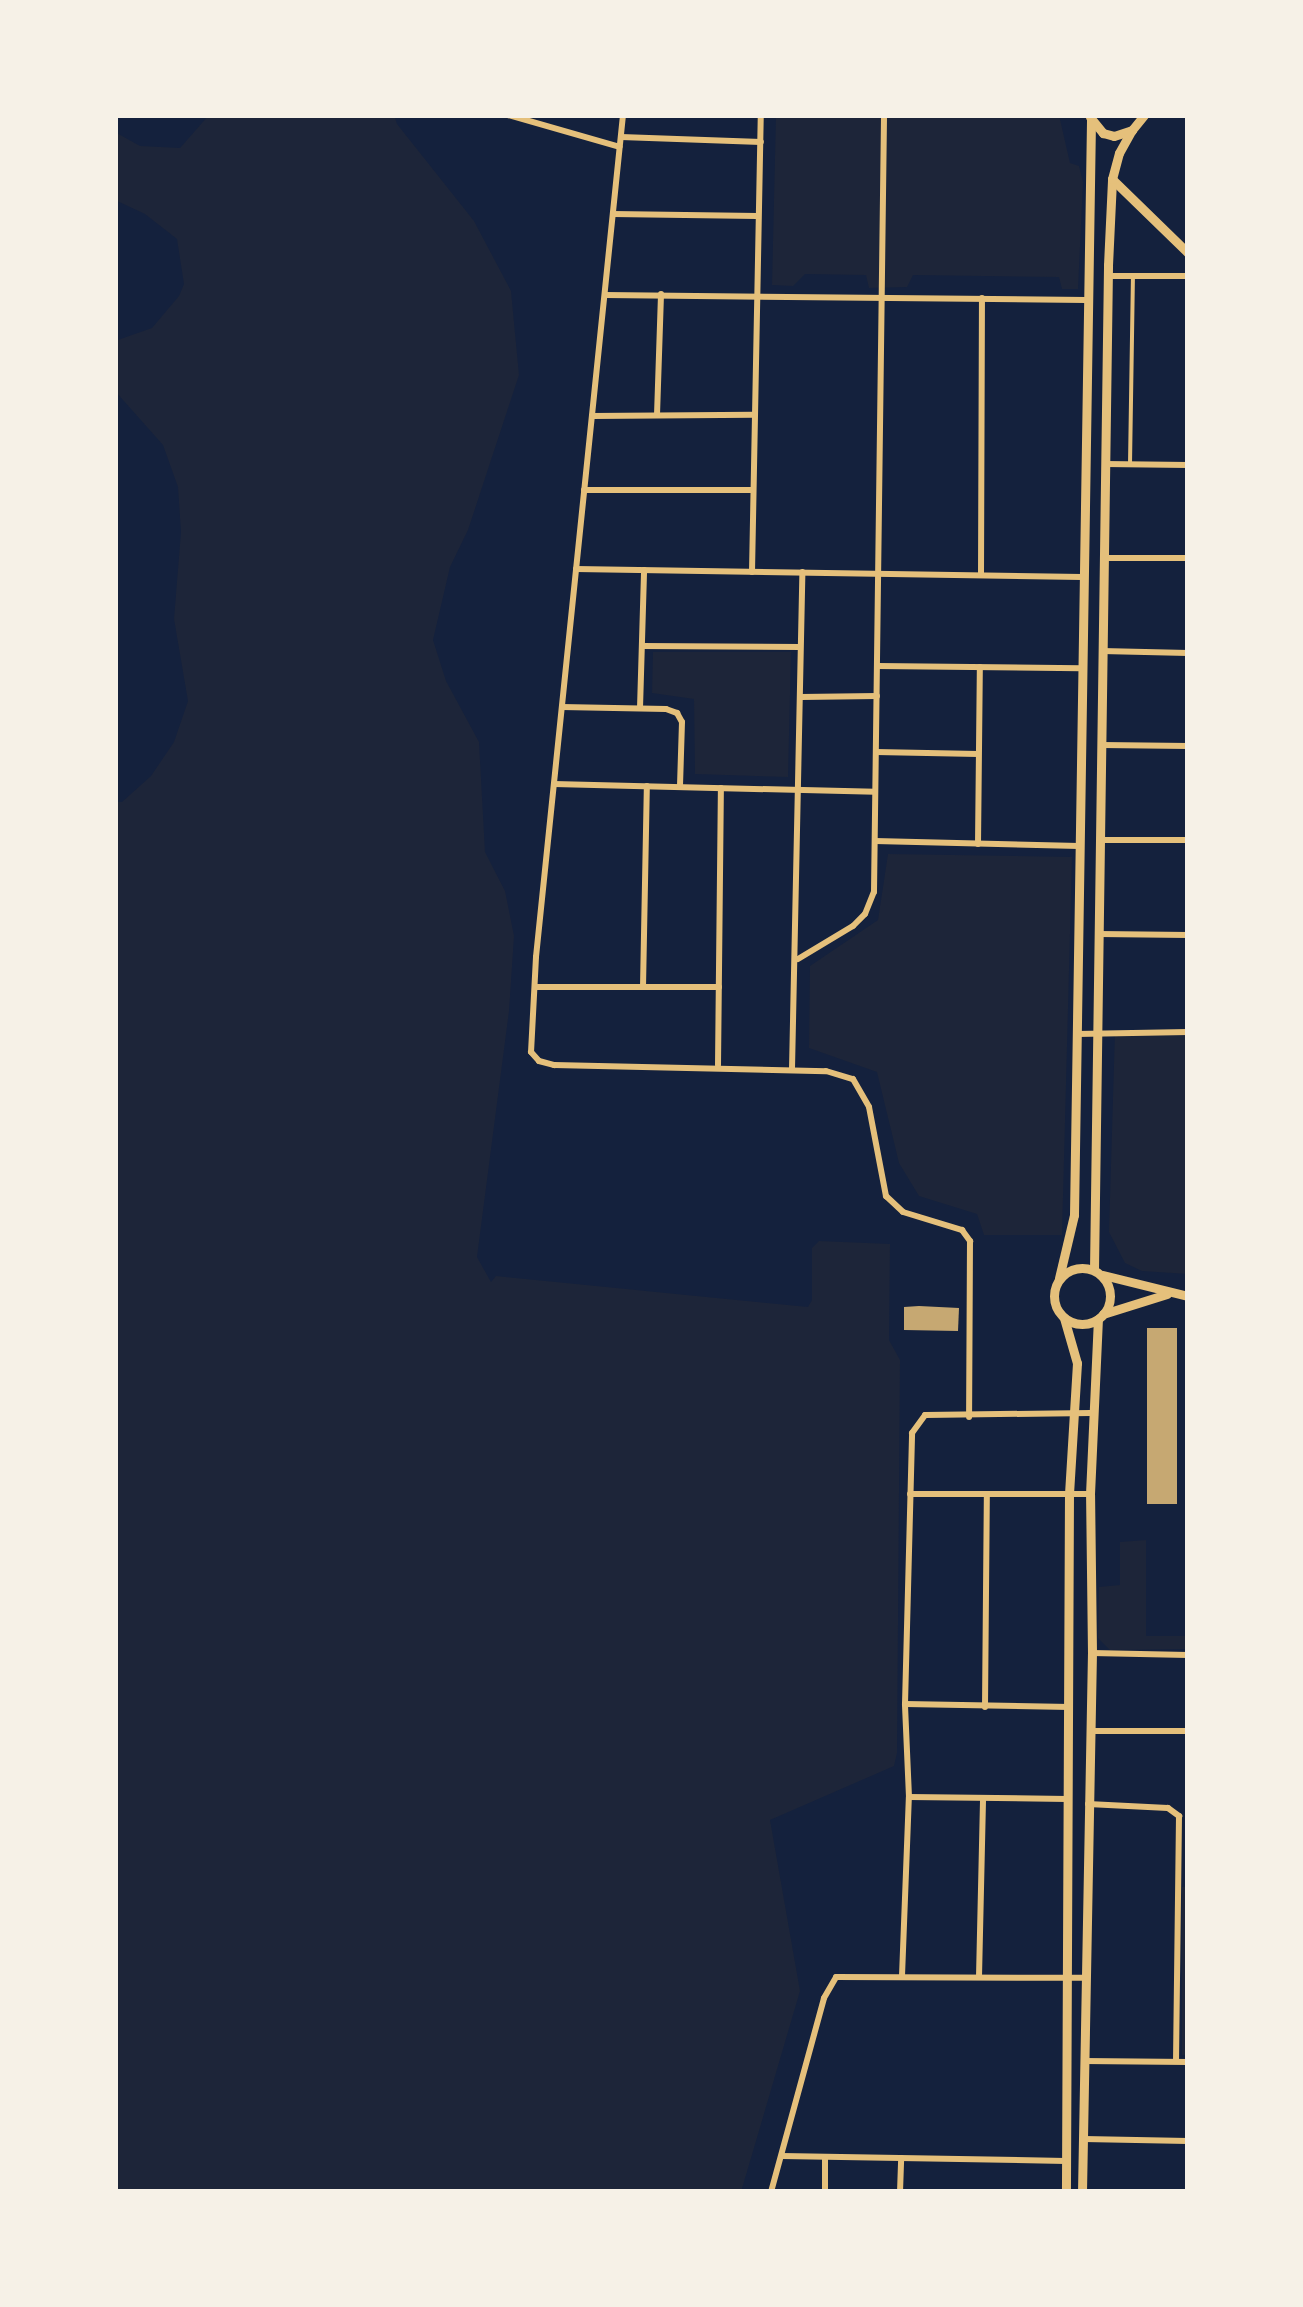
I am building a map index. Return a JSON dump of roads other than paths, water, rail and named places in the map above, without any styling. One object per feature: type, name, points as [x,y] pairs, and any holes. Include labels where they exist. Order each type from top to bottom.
[{"type":"street","points":[[508,115],[620,147]]},
{"type":"street","points":[[623,115],[530,1036],[534,1057],[554,1065],[826,1070],[843,1074],[859,1085],[877,1138],[880,1184],[894,1206],[962,1230],[970,1241],[969,1417]]},
{"type":"street","points":[[752,572],[761,115]]},
{"type":"street","points":[[798,960],[853,926],[865,914],[874,892],[884,115]]},
{"type":"street","points":[[1082,2192],[1092,1653],[1092,1413],[1100,1317],[1110,1294],[1097,1272],[1108,276],[1112,179],[1119,153],[1132,130],[1146,117]]},
{"type":"street","points":[[1090,118],[1103,134],[1114,136],[1132,130]]},
{"type":"street","points":[[1066,2192],[1072,1687],[1070,1493],[1076,1416],[1075,1346],[1054,1300],[1074,1214],[1090,118]]},
{"type":"street","points":[[621,137],[760,142]]},
{"type":"street","points":[[1112,179],[1188,253]]},
{"type":"street","points":[[613,214],[757,216]]},
{"type":"street","points":[[1089,263],[1102,264],[1108,276]]},
{"type":"street","points":[[1108,276],[1188,276]]},
{"type":"street","points":[[604,294],[1086,300]]},
{"type":"street","points":[[657,416],[661,294]]},
{"type":"street","points":[[981,576],[982,298]]},
{"type":"street","points":[[592,416],[754,415]]},
{"type":"street","points":[[1084,426],[1106,426]]},
{"type":"street","points":[[1106,464],[1188,466]]},
{"type":"street","points":[[584,490],[753,490]]},
{"type":"street","points":[[1104,558],[1188,558]]},
{"type":"street","points":[[576,568],[1082,577]]},
{"type":"street","points":[[640,708],[644,570]]},
{"type":"street","points":[[792,1069],[798,960],[802,572]]},
{"type":"street","points":[[642,646],[801,647]]},
{"type":"street","points":[[1102,651],[1188,654]]},
{"type":"street","points":[[878,666],[1081,668]]},
{"type":"street","points":[[978,844],[980,667]]},
{"type":"street","points":[[801,697],[876,696]]},
{"type":"street","points":[[562,707],[666,709],[680,716],[680,787]]},
{"type":"street","points":[[1102,745],[1188,746]]},
{"type":"street","points":[[876,752],[978,754]]},
{"type":"street","points":[[1080,773],[1102,772]]},
{"type":"street","points":[[554,784],[875,792]]},
{"type":"street","points":[[643,987],[648,786]]},
{"type":"street","points":[[718,1066],[721,788]]},
{"type":"street","points":[[1101,840],[1188,840]]},
{"type":"street","points":[[876,841],[1079,846]]},
{"type":"street","points":[[1100,934],[1188,935]]},
{"type":"street","points":[[535,987],[719,987]]},
{"type":"street","points":[[1076,1034],[1188,1032]]},
{"type":"street","points":[[1059,1278],[1081,1267],[1168,1294],[1188,1296]]},
{"type":"street","points":[[1064,1318],[1081,1324],[1168,1294]]},
{"type":"street","points":[[902,1976],[909,1797],[905,1704],[912,1432],[924,1415],[1092,1413]]},
{"type":"street","points":[[910,1494],[1090,1494]]},
{"type":"street","points":[[984,1707],[988,1494]]},
{"type":"street","points":[[1092,1653],[1188,1654]]},
{"type":"street","points":[[1072,1687],[1091,1686]]},
{"type":"street","points":[[905,1704],[1071,1708]]},
{"type":"street","points":[[1090,1730],[1188,1731]]},
{"type":"street","points":[[909,1797],[1071,1799]]},
{"type":"street","points":[[980,1977],[983,1798]]},
{"type":"street","points":[[1087,1804],[1168,1808],[1179,1816],[1184,1855],[1176,2061]]},
{"type":"street","points":[[771,2192],[828,1986],[844,1974],[1085,1978]]},
{"type":"street","points":[[1084,2061],[1188,2062]]},
{"type":"street","points":[[1084,2139],[1188,2142]]},
{"type":"street","points":[[782,2156],[1067,2161]]},
{"type":"street","points":[[824,2192],[826,2158]]},
{"type":"street","points":[[900,2192],[901,2158]]},
{"type":"lane","points":[[1130,464],[1133,276]]}]
